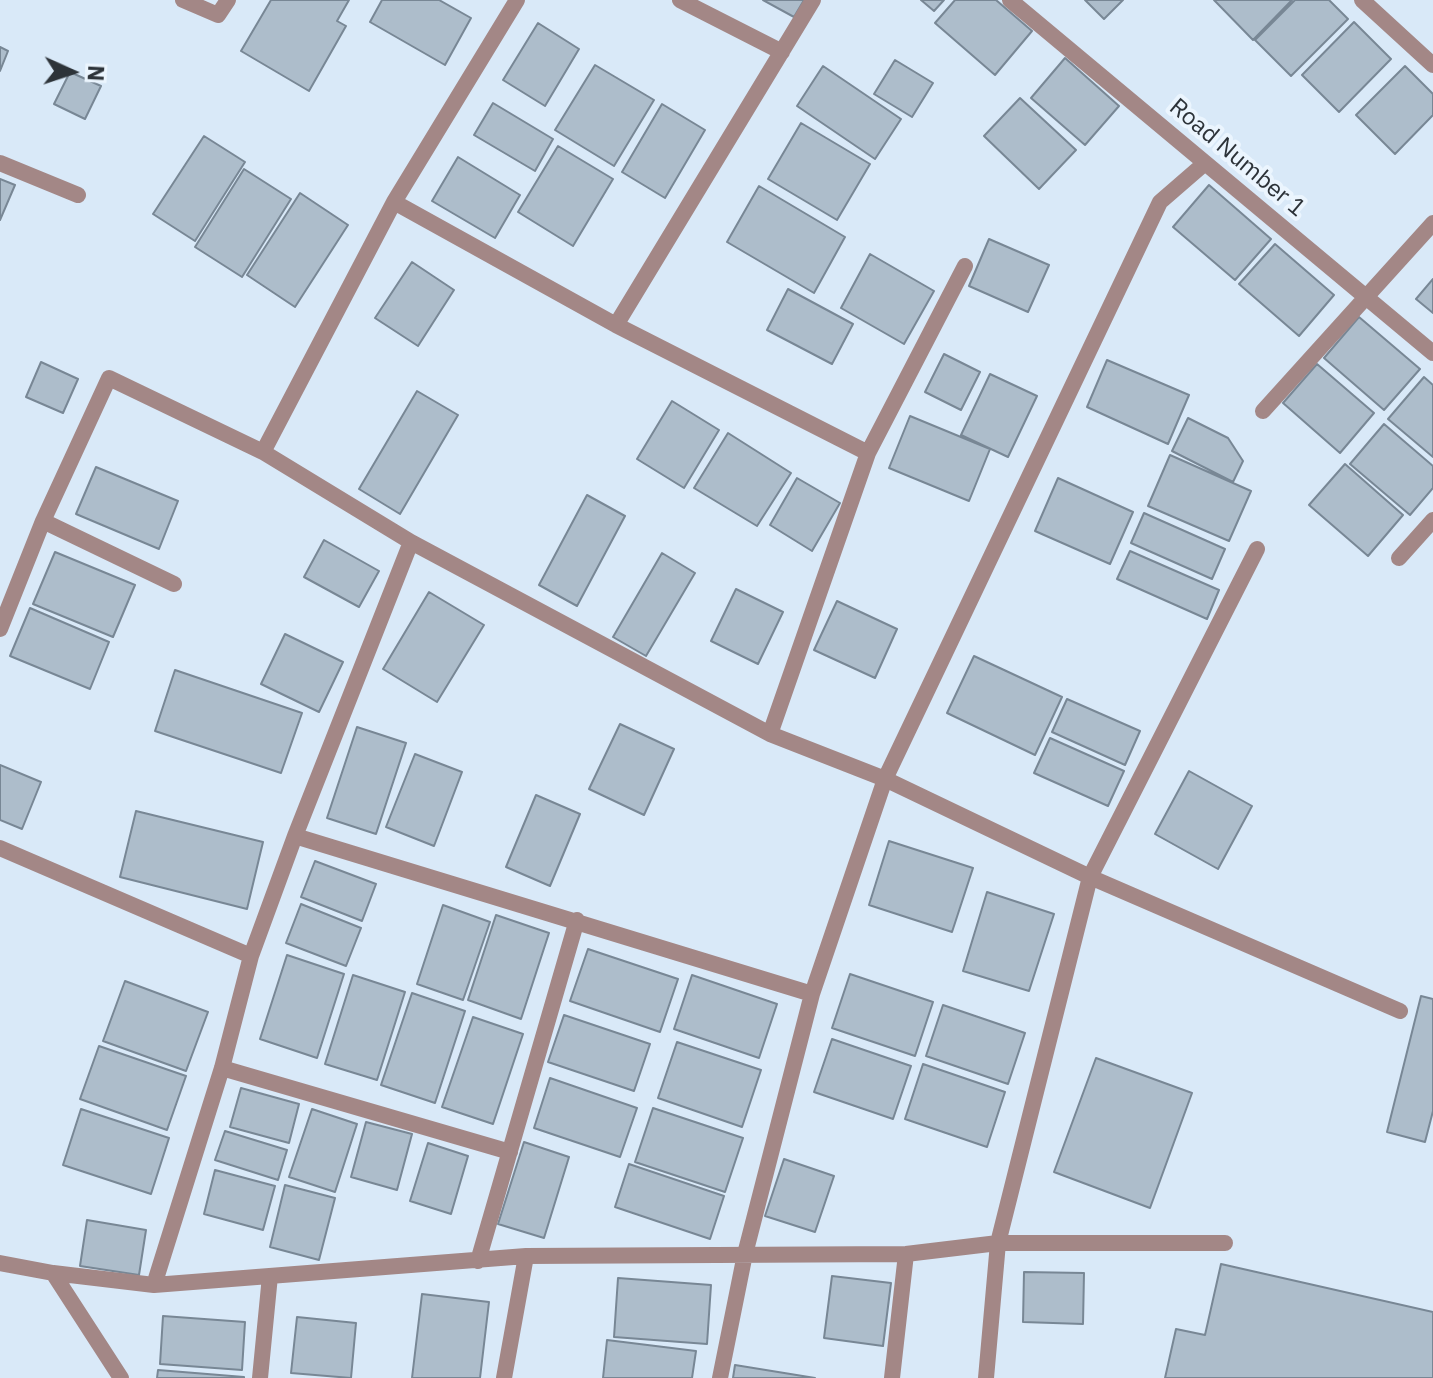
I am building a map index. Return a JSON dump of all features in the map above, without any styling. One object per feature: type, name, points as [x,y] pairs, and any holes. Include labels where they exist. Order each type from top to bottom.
[{"type":"street","points":[[183,0],[218,15],[228,0]]},
{"type":"street","points":[[263,452],[394,202],[517,0]]},
{"type":"street","points":[[680,0],[782,52]]},
{"type":"street","points":[[616,325],[813,0]]},
{"type":"street","name":"Road Number 1","points":[[1010,0],[1433,353]]},
{"type":"street","points":[[1362,0],[1433,65]]},
{"type":"street","points":[[0,163],[78,195]]},
{"type":"street","points":[[720,1378],[745,1254],[812,994],[885,779],[1160,202],[1205,163]]},
{"type":"street","points":[[394,202],[616,325],[868,453]]},
{"type":"street","points":[[1263,411],[1433,223]]},
{"type":"street","points":[[770,734],[868,453],[965,266]]},
{"type":"street","points":[[0,629],[43,521],[109,378],[263,452],[411,542],[770,734],[885,779],[1090,877],[1400,1011]]},
{"type":"street","points":[[1399,558],[1433,520]]},
{"type":"street","points":[[43,521],[174,584]]},
{"type":"street","points":[[154,1285],[222,1068],[251,956],[411,542]]},
{"type":"street","points":[[986,1378],[998,1243],[1090,877],[1257,549]]},
{"type":"street","points":[[295,836],[812,994]]},
{"type":"street","points":[[0,848],[251,956]]},
{"type":"street","points":[[478,1261],[577,920]]},
{"type":"street","points":[[222,1068],[510,1152]]},
{"type":"street","points":[[0,1263],[53,1273],[154,1285],[526,1256],[906,1254],[998,1243],[1225,1243]]},
{"type":"street","points":[[892,1378],[906,1254]]},
{"type":"street","points":[[504,1378],[526,1256]]},
{"type":"street","points":[[53,1273],[121,1378]]},
{"type":"street","points":[[260,1378],[270,1276]]},
{"type":"building","points":[[271,0],[349,0],[337,21],[346,26],[309,91],[241,51]]},
{"type":"building","points":[[382,0],[439,0],[471,18],[445,65],[370,22]]},
{"type":"building","points":[[763,0],[804,0],[794,17]]},
{"type":"building","points":[[921,0],[944,0],[934,11]]},
{"type":"building","points":[[955,0],[996,0],[1032,31],[995,75],[935,23]]},
{"type":"building","points":[[1085,0],[1123,0],[1104,19]]},
{"type":"building","points":[[1214,0],[1292,0],[1253,40]]},
{"type":"building","points":[[1295,0],[1329,0],[1348,19],[1291,76],[1255,40]]},
{"type":"building","points":[[1354,22],[1391,59],[1339,112],[1302,75]]},
{"type":"building","points":[[538,23],[579,49],[545,106],[503,80]]},
{"type":"building","points":[[0,47],[8,51],[0,71]]},
{"type":"building","points":[[1065,58],[1119,106],[1085,145],[1031,98]]},
{"type":"building","points":[[895,60],[933,83],[912,117],[874,94]]},
{"type":"building","points":[[595,65],[654,100],[614,166],[555,130]]},
{"type":"building","points":[[823,66],[901,119],[875,159],[797,106]]},
{"type":"building","points":[[1405,66],[1433,94],[1433,115],[1395,154],[1356,115]]},
{"type":"building","points":[[70,72],[101,86],[85,119],[54,104]]},
{"type":"building","points":[[1020,98],[1076,150],[1039,189],[984,136]]},
{"type":"building","points":[[493,103],[553,139],[535,171],[474,135]]},
{"type":"building","points":[[662,104],[705,130],[665,198],[622,172]]},
{"type":"building","points":[[801,123],[870,164],[837,220],[768,179]]},
{"type":"building","points":[[204,136],[245,162],[195,241],[153,214]]},
{"type":"building","points":[[558,146],[613,179],[573,246],[518,212]]},
{"type":"building","points":[[458,157],[520,195],[495,238],[432,201]]},
{"type":"building","points":[[244,169],[291,199],[242,277],[195,247]]},
{"type":"building","points":[[0,179],[15,185],[0,220]]},
{"type":"building","points":[[1209,185],[1271,239],[1235,280],[1173,227]]},
{"type":"building","points":[[759,186],[845,237],[814,293],[727,242]]},
{"type":"building","points":[[300,193],[348,225],[295,307],[247,275]]},
{"type":"building","points":[[989,239],[1049,265],[1028,312],[969,286]]},
{"type":"building","points":[[1275,244],[1334,295],[1299,336],[1239,284]]},
{"type":"building","points":[[870,254],[934,291],[904,344],[841,308]]},
{"type":"building","points":[[412,262],[454,290],[418,346],[375,318]]},
{"type":"building","points":[[1433,279],[1433,313],[1416,299]]},
{"type":"building","points":[[788,289],[853,324],[832,364],[767,330]]},
{"type":"building","points":[[1359,317],[1420,369],[1384,410],[1324,358]]},
{"type":"building","points":[[944,354],[980,372],[961,410],[925,392]]},
{"type":"building","points":[[1107,360],[1189,395],[1168,444],[1087,407]]},
{"type":"building","points":[[41,362],[78,379],[63,413],[26,397]]},
{"type":"building","points":[[1317,364],[1374,413],[1340,453],[1283,403]]},
{"type":"building","points":[[990,374],[1037,396],[1008,457],[961,435]]},
{"type":"building","points":[[1424,377],[1433,385],[1433,457],[1388,419]]},
{"type":"building","points":[[417,391],[458,415],[400,514],[359,489]]},
{"type":"building","points":[[672,401],[719,430],[684,488],[637,459]]},
{"type":"building","points":[[910,416],[990,449],[969,501],[889,468]]},
{"type":"building","points":[[1188,418],[1228,438],[1243,461],[1233,482],[1172,451]]},
{"type":"building","points":[[1384,424],[1433,466],[1433,488],[1410,515],[1350,464]]},
{"type":"building","points":[[728,433],[791,473],[757,526],[694,488]]},
{"type":"building","points":[[1170,455],[1251,491],[1229,541],[1148,506]]},
{"type":"building","points":[[1345,464],[1403,515],[1368,556],[1309,505]]},
{"type":"building","points":[[96,467],[178,501],[159,549],[76,514]]},
{"type":"building","points":[[797,478],[840,503],[812,551],[770,525]]},
{"type":"building","points":[[1058,478],[1133,512],[1110,564],[1035,531]]},
{"type":"building","points":[[587,495],[625,516],[577,606],[539,585]]},
{"type":"building","points":[[1144,513],[1225,549],[1212,579],[1131,543]]},
{"type":"building","points":[[324,540],[379,571],[359,607],[304,577]]},
{"type":"building","points":[[1130,551],[1219,590],[1207,619],[1117,579]]},
{"type":"building","points":[[55,552],[135,585],[113,637],[33,604]]},
{"type":"building","points":[[662,553],[695,573],[646,656],[613,637]]},
{"type":"building","points":[[736,589],[783,612],[758,664],[711,641]]},
{"type":"building","points":[[429,592],[484,625],[437,702],[383,669]]},
{"type":"building","points":[[837,601],[897,629],[875,678],[814,650]]},
{"type":"building","points":[[30,608],[109,642],[90,689],[10,656]]},
{"type":"building","points":[[285,634],[343,662],[319,712],[261,684]]},
{"type":"building","points":[[974,656],[1062,697],[1035,755],[947,713]]},
{"type":"building","points":[[175,670],[302,713],[281,773],[155,731]]},
{"type":"building","points":[[1067,699],[1140,731],[1125,765],[1052,732]]},
{"type":"building","points":[[620,724],[674,749],[644,815],[589,789]]},
{"type":"building","points":[[357,727],[406,743],[376,834],[327,818]]},
{"type":"building","points":[[1050,738],[1124,771],[1108,806],[1034,773]]},
{"type":"building","points":[[415,754],[462,772],[434,846],[386,827]]},
{"type":"building","points":[[0,765],[41,782],[22,829],[0,820]]},
{"type":"building","points":[[1189,771],[1252,806],[1218,869],[1155,834]]},
{"type":"building","points":[[536,795],[580,814],[550,886],[506,867]]},
{"type":"building","points":[[136,811],[263,842],[247,909],[120,877]]},
{"type":"building","points":[[889,841],[973,868],[952,932],[869,905]]},
{"type":"building","points":[[315,861],[376,884],[362,921],[301,897]]},
{"type":"building","points":[[987,892],[1054,914],[1029,991],[963,971]]},
{"type":"building","points":[[301,904],[361,928],[346,966],[286,943]]},
{"type":"building","points":[[443,905],[490,922],[463,1000],[417,984]]},
{"type":"building","points":[[496,915],[549,933],[521,1019],[468,1000]]},
{"type":"building","points":[[588,949],[678,979],[660,1032],[570,1001]]},
{"type":"building","points":[[287,955],[344,974],[317,1058],[260,1039]]},
{"type":"building","points":[[850,974],[933,1002],[915,1056],[832,1028]]},
{"type":"building","points":[[353,975],[405,992],[377,1080],[325,1064]]},
{"type":"building","points":[[692,975],[777,1004],[759,1058],[674,1029]]},
{"type":"building","points":[[125,981],[208,1012],[186,1071],[103,1041]]},
{"type":"building","points":[[412,993],[465,1011],[435,1103],[381,1085]]},
{"type":"building","points":[[1421,996],[1433,999],[1433,1111],[1425,1142],[1387,1132]]},
{"type":"building","points":[[943,1005],[1025,1033],[1008,1084],[926,1056]]},
{"type":"building","points":[[564,1015],[650,1044],[634,1091],[548,1062]]},
{"type":"building","points":[[473,1017],[523,1034],[493,1124],[442,1107]]},
{"type":"building","points":[[832,1039],[911,1066],[893,1119],[814,1092]]},
{"type":"building","points":[[677,1042],[761,1070],[742,1127],[658,1098]]},
{"type":"building","points":[[99,1046],[186,1076],[167,1130],[80,1099]]},
{"type":"building","points":[[1096,1058],[1192,1093],[1150,1208],[1054,1172]]},
{"type":"building","points":[[923,1064],[1005,1092],[987,1147],[905,1119]]},
{"type":"building","points":[[550,1078],[637,1108],[620,1157],[534,1128]]},
{"type":"building","points":[[241,1088],[299,1104],[289,1143],[230,1127]]},
{"type":"building","points":[[653,1108],[743,1138],[725,1192],[635,1162]]},
{"type":"building","points":[[81,1109],[169,1138],[151,1194],[63,1165]]},
{"type":"building","points":[[312,1109],[357,1124],[335,1192],[289,1177]]},
{"type":"building","points":[[366,1122],[412,1134],[397,1190],[351,1177]]},
{"type":"building","points":[[225,1131],[287,1150],[278,1180],[215,1160]]},
{"type":"building","points":[[524,1142],[569,1157],[544,1238],[498,1224]]},
{"type":"building","points":[[428,1143],[468,1156],[451,1214],[410,1201]]},
{"type":"building","points":[[784,1159],[834,1176],[815,1232],[765,1216]]},
{"type":"building","points":[[629,1164],[724,1196],[710,1239],[615,1207]]},
{"type":"building","points":[[215,1170],[275,1186],[263,1230],[204,1214]]},
{"type":"building","points":[[285,1185],[335,1198],[319,1260],[270,1247]]},
{"type":"building","points":[[87,1220],[146,1230],[139,1275],[80,1266]]},
{"type":"building","points":[[1221,1264],[1433,1312],[1433,1378],[1165,1378],[1176,1329],[1205,1335]]},
{"type":"building","points":[[1024,1272],[1084,1273],[1083,1324],[1023,1322]]},
{"type":"building","points":[[832,1276],[891,1283],[883,1346],[824,1338]]},
{"type":"building","points":[[618,1278],[711,1285],[707,1344],[614,1337]]},
{"type":"building","points":[[422,1294],[489,1302],[480,1378],[412,1378]]},
{"type":"building","points":[[163,1316],[245,1322],[242,1370],[160,1364]]},
{"type":"building","points":[[297,1317],[356,1323],[351,1378],[291,1373]]},
{"type":"building","points":[[607,1340],[696,1351],[692,1378],[603,1378]]},
{"type":"building","points":[[735,1365],[815,1378],[733,1378]]},
{"type":"building","points":[[158,1370],[244,1377],[244,1378],[157,1378]]}]
